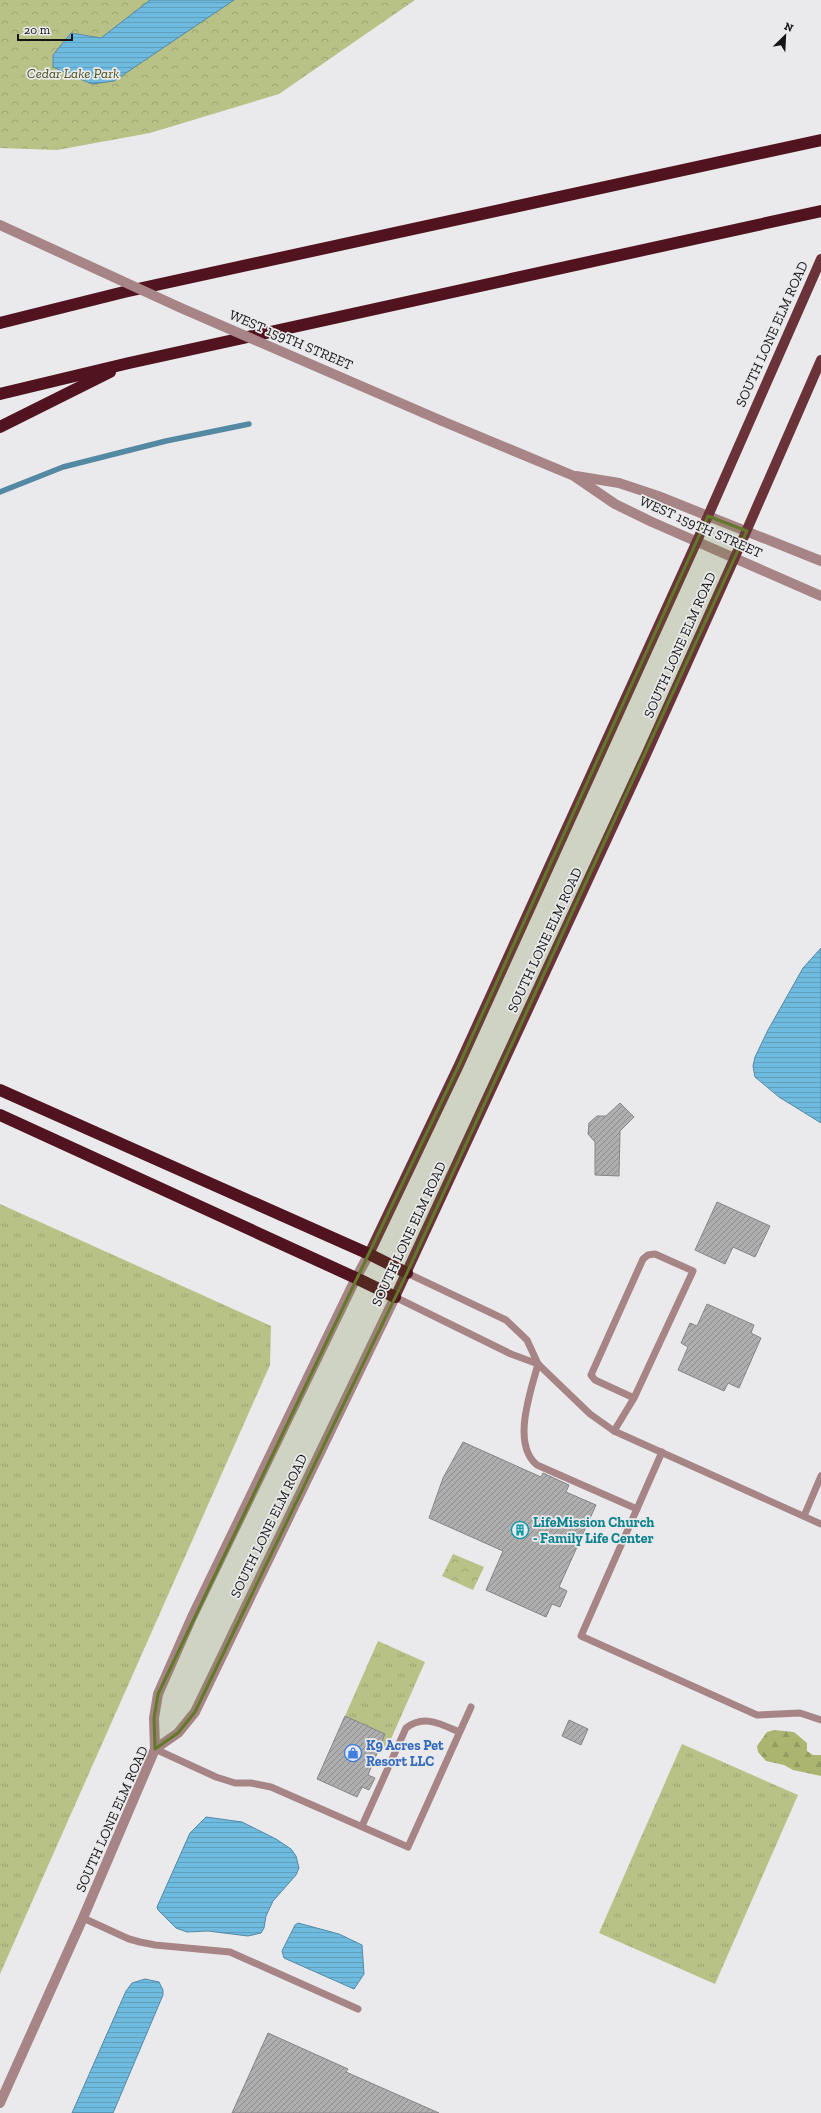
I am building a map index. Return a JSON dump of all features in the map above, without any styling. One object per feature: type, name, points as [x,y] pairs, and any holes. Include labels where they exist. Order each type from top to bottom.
[{"type":"highway","points":[[0,323],[124,292],[821,140]]},
{"type":"highway","points":[[0,394],[129,363],[821,211]]},
{"type":"highway","points":[[0,427],[129,363]]},
{"type":"highway","points":[[0,1090],[369,1254],[407,1273]]},
{"type":"highway","points":[[0,1115],[395,1297]]},
{"type":"main road","name":"SOUTH LONE ELM ROAD","points":[[369,1254],[459,1065],[697,541],[821,259]]},
{"type":"main road","name":"SOUTH LONE ELM ROAD","points":[[395,1297],[747,531],[821,360]]},
{"type":"street","name":"WEST 159TH STREET","points":[[0,225],[181,308],[442,421],[574,476],[615,504],[821,596]]},
{"type":"street","name":"WEST 159TH STREET","points":[[574,476],[619,483],[747,531],[821,561]]},
{"type":"street","name":"SOUTH LONE ELM ROAD","points":[[0,2103],[83,1918],[155,1748],[154,1718],[158,1694],[192,1617],[369,1254]]},
{"type":"street","name":"SOUTH LONE ELM ROAD","points":[[155,1748],[178,1733],[195,1712],[395,1297]]},
{"type":"lane","points":[[614,1431],[634,1398],[693,1271],[655,1254],[648,1255],[643,1259],[591,1376],[595,1380],[634,1398]]},
{"type":"lane","points":[[407,1273],[506,1320],[527,1340],[538,1364],[590,1414],[614,1431],[821,1524]]},
{"type":"lane","points":[[395,1297],[511,1354],[538,1364]]},
{"type":"lane","points":[[538,1364],[523,1426],[527,1449],[532,1460],[537,1465],[637,1509]]},
{"type":"lane","points":[[662,1452],[582,1636],[757,1715],[800,1713],[821,1720]]},
{"type":"lane","points":[[804,1516],[821,1476]]},
{"type":"lane","points":[[155,1748],[216,1777],[235,1783],[251,1783],[271,1787],[408,1847],[471,1707]]},
{"type":"lane","points":[[362,1826],[406,1728],[417,1722],[433,1721],[459,1732]]},
{"type":"lane","points":[[83,1918],[140,1942],[155,1945],[230,1952],[358,2009]]},
{"type":"highlighted area","points":[[708,516],[747,531],[407,1273],[195,1712],[178,1733],[155,1749],[154,1718],[158,1694],[459,1065]]},
{"type":"green space","name":"Cedar Lake Park","points":[[0,0],[415,0],[279,94],[150,133],[57,150],[0,148]]},
{"type":"green space","points":[[0,1204],[271,1326],[270,1365],[0,1974]]},
{"type":"green space","points":[[453,1554],[484,1567],[473,1590],[442,1576]]},
{"type":"green space","points":[[378,1641],[425,1662],[387,1748],[380,1745],[385,1734],[345,1716]]},
{"type":"green space","points":[[774,1730],[794,1732],[807,1743],[807,1751],[813,1755],[821,1755],[821,1776],[793,1770],[784,1765],[766,1761],[758,1752],[757,1746],[767,1732]]},
{"type":"green space","points":[[682,1744],[798,1795],[715,1984],[599,1933]]},
{"type":"water","points":[[150,0],[234,0],[114,81],[92,84],[53,67],[53,55],[71,33],[101,38]]},
{"type":"water","points":[[821,948],[821,1123],[779,1097],[755,1077],[753,1066],[755,1057],[768,1030],[803,968]]},
{"type":"water","points":[[206,1817],[242,1822],[276,1839],[291,1849],[296,1856],[299,1868],[296,1875],[273,1901],[266,1916],[264,1928],[261,1933],[248,1936],[208,1931],[187,1932],[176,1928],[158,1910],[157,1907],[190,1833]]},
{"type":"water","points":[[298,1923],[339,1934],[362,1945],[364,1974],[354,1989],[284,1958],[282,1951],[295,1925]]},
{"type":"water","points":[[145,1979],[159,1982],[163,1990],[163,1995],[113,2113],[72,2113],[126,1991],[132,1983]]},
{"type":"building","points":[[620,1103],[634,1117],[620,1131],[619,1176],[595,1175],[595,1142],[588,1134],[589,1123],[597,1116],[606,1116]]},
{"type":"building","points":[[717,1202],[770,1226],[755,1257],[733,1247],[725,1264],[695,1250]]},
{"type":"building","points":[[707,1304],[754,1325],[751,1333],[761,1338],[739,1388],[728,1383],[724,1391],[678,1370],[688,1347],[681,1343],[690,1323],[697,1326]]},
{"type":"building","name":"LifeMission Church - Family Life Center","points":[[463,1442],[541,1477],[543,1473],[569,1485],[566,1492],[596,1505],[559,1587],[567,1591],[560,1607],[552,1604],[546,1617],[486,1590],[503,1551],[429,1518],[443,1478]]},
{"type":"building","name":"K9 Acres Pet Resort LLC","points":[[345,1716],[385,1734],[368,1775],[375,1778],[369,1790],[362,1787],[357,1797],[317,1779]]},
{"type":"building","points":[[569,1720],[588,1729],[581,1745],[562,1736]]},
{"type":"building","points":[[268,2033],[348,2069],[346,2072],[439,2113],[232,2113]]},
{"type":"waterway","points":[[0,492],[63,467],[166,441],[249,424]]},
{"type":"place","name":"LifeMission Church - Family Life Center","points":[[520,1530]]},
{"type":"place","name":"K9 Acres Pet Resort LLC","points":[[353,1753]]}]
